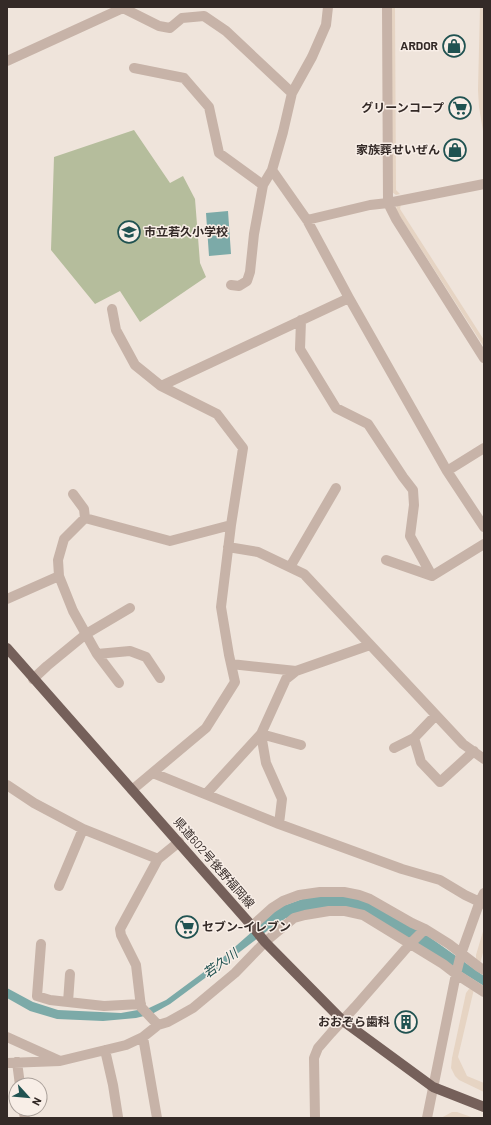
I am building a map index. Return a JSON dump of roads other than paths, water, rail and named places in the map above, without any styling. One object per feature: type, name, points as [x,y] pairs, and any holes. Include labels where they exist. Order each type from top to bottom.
[{"type":"main road","name":"県道602号後野福岡線","points":[[9,654],[179,842],[265,942],[343,1021],[433,1087],[484,1107]]},
{"type":"street","points":[[7,61],[123,7],[159,26],[170,28],[182,18],[204,16],[226,31],[292,93]]},
{"type":"street","points":[[231,285],[239,286],[247,281],[250,272],[254,234],[263,185],[272,170],[292,93],[312,57],[326,25],[328,7]]},
{"type":"street","points":[[387,7],[388,203],[396,219],[484,358]]},
{"type":"street","points":[[134,68],[184,78],[209,107],[219,153],[263,185]]},
{"type":"street","points":[[272,170],[307,220],[349,298],[447,471],[484,527]]},
{"type":"street","points":[[307,220],[370,205],[388,203],[484,184]]},
{"type":"street","points":[[161,386],[349,298]]},
{"type":"street","points":[[112,309],[116,330],[135,365],[161,386],[217,414],[243,448],[231,525],[221,607],[235,682],[206,728],[132,790]]},
{"type":"street","points":[[301,320],[300,349],[336,408],[368,424],[403,478],[413,490],[414,506],[410,536],[432,576]]},
{"type":"street","points":[[447,471],[484,448]]},
{"type":"street","points":[[290,567],[336,488]]},
{"type":"street","points":[[73,494],[84,509],[85,518]]},
{"type":"street","points":[[85,518],[170,541],[231,525]]},
{"type":"street","points":[[85,518],[64,539],[58,560],[59,576],[73,611],[97,654],[119,683]]},
{"type":"street","points":[[432,576],[484,544]]},
{"type":"street","points":[[228,547],[258,552],[304,574],[464,744],[484,759]]},
{"type":"street","points":[[386,560],[432,576]]},
{"type":"street","points":[[7,599],[59,576]]},
{"type":"street","points":[[33,679],[46,666],[86,634],[130,608]]},
{"type":"street","points":[[206,794],[261,734],[286,679],[296,671],[370,645]]},
{"type":"street","points":[[97,654],[130,651],[146,657],[160,678]]},
{"type":"street","points":[[231,664],[296,671]]},
{"type":"street","points":[[394,748],[414,738],[436,715]]},
{"type":"street","points":[[261,734],[301,745]]},
{"type":"street","points":[[261,734],[266,763],[282,799],[279,824]]},
{"type":"street","points":[[414,738],[421,762],[440,782],[474,751]]},
{"type":"street","points":[[153,773],[279,824],[402,869],[440,880],[465,895],[482,899],[460,956],[427,1118]]},
{"type":"street","points":[[7,786],[34,803],[83,828],[158,858]]},
{"type":"street","points":[[59,886],[83,828]]},
{"type":"street","points":[[158,1026],[141,1005],[136,965],[121,935],[120,929],[158,858],[179,842]]},
{"type":"street","points":[[252,926],[272,908],[283,901],[299,895],[320,892],[344,892],[370,899],[425,929],[449,944],[460,956],[484,970]]},
{"type":"street","points":[[17,1077],[12,1063],[60,1061],[126,1045],[143,1037],[158,1026],[193,1008],[235,973],[265,942],[294,918],[305,915],[329,911],[345,911],[363,915],[443,964],[484,992]]},
{"type":"street","points":[[314,1116],[314,1058],[318,1048],[425,929]]},
{"type":"street","points":[[41,944],[37,996],[50,1000],[104,1006],[141,1005]]},
{"type":"street","points":[[68,1002],[70,974]]},
{"type":"street","points":[[7,1037],[60,1061]]},
{"type":"street","points":[[143,1037],[157,1118]]},
{"type":"street","points":[[105,1050],[118,1117]]},
{"type":"street","points":[[422,1118],[433,1087]]},
{"type":"water","points":[[228,211],[231,254],[209,256],[206,213]]},
{"type":"water","name":"若久川","points":[[347,896],[370,902],[428,936],[484,976],[484,986],[366,913],[286,918],[170,1004],[152,1014],[136,1018],[103,1021],[57,1019],[30,1011],[7,998],[7,988],[33,1002],[58,1010],[121,1013],[149,1008],[166,1000],[220,960],[280,907],[308,897]]},
{"type":"place","name":"ARDOR","points":[[454,46]]},
{"type":"place","name":"グリーンコープ","points":[[460,108]]},
{"type":"place","name":"家族葬せいぜん","points":[[455,150]]},
{"type":"place","name":"市立若久小学校","points":[[129,232]]},
{"type":"place","name":"セブン-イレブン","points":[[187,927]]},
{"type":"place","name":"おおぞら歯科","points":[[406,1022]]}]
